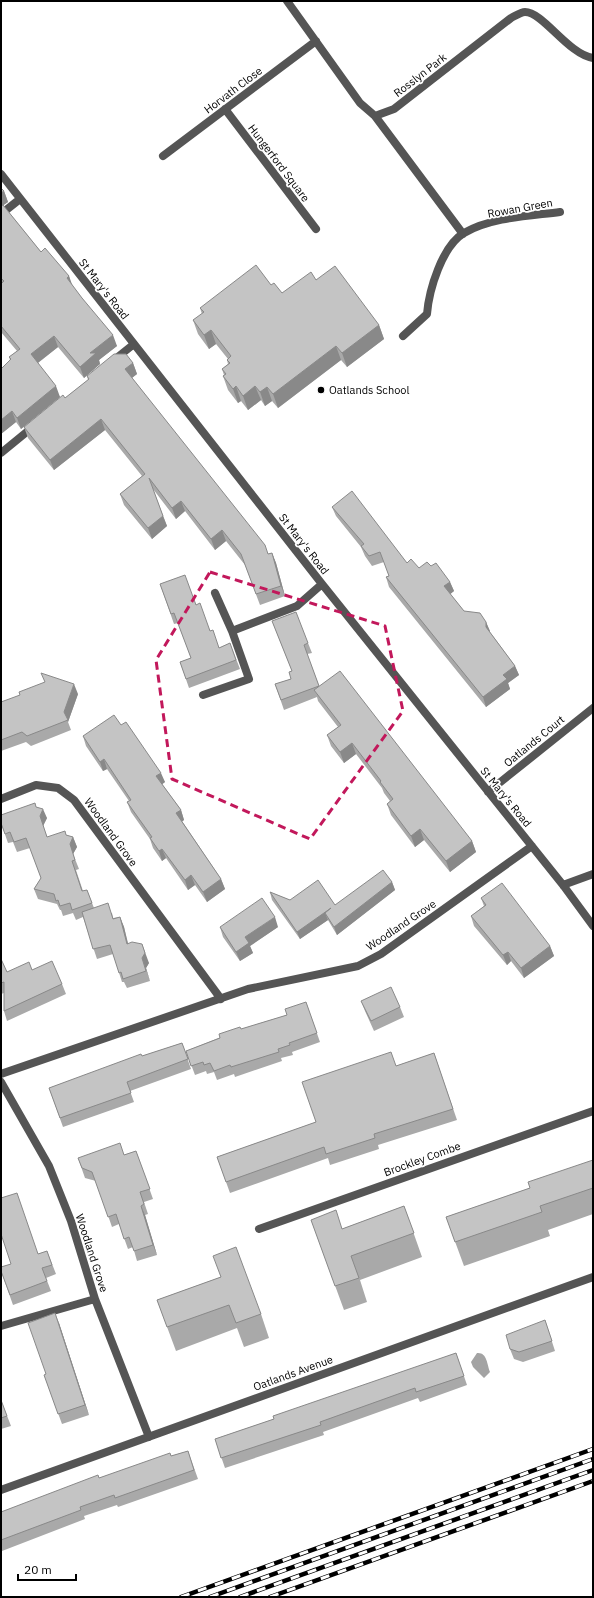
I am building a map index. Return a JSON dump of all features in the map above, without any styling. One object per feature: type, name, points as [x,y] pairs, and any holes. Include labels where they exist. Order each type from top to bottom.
[{"type":"street","points":[[287,1],[360,103],[375,116],[463,234]]},
{"type":"street","name":"Rosslyn Park","points":[[375,116],[394,109],[511,18],[524,12],[535,14],[566,43],[588,57],[593,58]]},
{"type":"street","name":"Horvath Close","points":[[163,156],[316,41]]},
{"type":"street","name":"Hungerford Square","points":[[225,109],[316,229]]},
{"type":"street","name":"St Mary's Road","points":[[1,174],[322,584],[563,885],[593,926]]},
{"type":"street","points":[[1,214],[20,199]]},
{"type":"street","name":"Rowan Green","points":[[404,336],[427,314],[429,295],[438,270],[449,249],[463,234],[486,224],[560,212]]},
{"type":"street","points":[[110,364],[134,344]]},
{"type":"street","points":[[1,454],[39,422]]},
{"type":"street","points":[[232,631],[297,606],[322,584]]},
{"type":"street","points":[[202,695],[249,679],[232,631],[215,593]]},
{"type":"street","name":"Oatlands Court","points":[[488,792],[593,708]]},
{"type":"street","name":"Woodland Grove","points":[[1,799],[36,785],[58,788],[74,800],[221,998]]},
{"type":"street","name":"Woodland Grove","points":[[1,1074],[221,998],[261,986],[358,966],[381,954],[532,846]]},
{"type":"street","points":[[563,885],[593,874]]},
{"type":"street","name":"Woodland Grove","points":[[1,1082],[50,1166],[71,1221],[94,1299],[149,1436]]},
{"type":"street","name":"Brockley Combe","points":[[259,1229],[593,1110]]},
{"type":"street","name":"Oatlands Avenue","points":[[1,1490],[593,1277]]},
{"type":"street","points":[[1,1326],[94,1299]]},
{"type":"highlighted area","points":[[210,572],[385,626],[403,711],[310,839],[172,779],[156,660]]},
{"type":"shaded area","points":[[477,1353],[485,1356],[490,1372],[484,1378],[473,1367],[471,1362]]},
{"type":"building","points":[[3,205],[41,252],[45,248],[69,276],[67,278],[113,335],[90,353],[96,353],[80,367],[54,336],[31,354],[56,386],[17,418],[12,411],[1,420],[1,369],[11,359],[9,357],[20,349],[1,326],[1,284],[4,281],[1,278],[1,206]]},
{"type":"building","points":[[256,265],[271,285],[274,283],[282,293],[311,272],[316,280],[335,266],[379,325],[342,353],[336,346],[273,394],[267,387],[260,392],[255,386],[243,396],[236,386],[233,389],[223,376],[226,374],[222,369],[230,363],[227,360],[231,356],[211,330],[204,335],[193,320],[204,312],[200,308]]},
{"type":"building","points":[[114,354],[126,354],[133,363],[125,369],[265,545],[268,554],[272,553],[281,586],[256,594],[241,554],[222,530],[211,539],[181,501],[172,508],[149,478],[163,516],[148,528],[120,494],[145,474],[101,419],[50,460],[24,427],[63,395],[65,398],[89,379],[87,376]]},
{"type":"building","points":[[352,491],[407,563],[411,559],[419,568],[427,562],[431,566],[436,563],[450,582],[444,586],[464,611],[480,613],[486,622],[486,627],[515,666],[503,675],[507,679],[483,697],[386,577],[389,576],[380,552],[369,556],[361,546],[364,544],[332,507]]},
{"type":"building","points":[[185,575],[196,605],[200,603],[210,631],[213,630],[219,648],[230,643],[236,660],[186,679],[180,662],[191,658],[174,613],[171,614],[160,584]]},
{"type":"building","points":[[296,612],[308,643],[304,645],[319,686],[281,700],[275,684],[291,679],[289,672],[292,671],[272,621]]},
{"type":"building","points":[[340,671],[472,841],[446,861],[420,829],[411,836],[387,804],[393,799],[352,743],[340,752],[327,735],[341,725],[314,690]]},
{"type":"building","points":[[41,673],[74,684],[64,712],[68,720],[27,736],[22,732],[1,740],[1,702],[20,695],[19,692],[45,682]]},
{"type":"building","points":[[114,715],[121,725],[126,722],[161,773],[156,776],[181,810],[176,813],[221,879],[203,892],[191,875],[185,880],[162,849],[159,851],[150,838],[152,837],[127,802],[131,800],[104,759],[100,762],[83,736]]},
{"type":"building","points":[[35,803],[36,807],[43,809],[40,816],[47,837],[65,831],[66,835],[73,837],[70,844],[75,860],[72,861],[82,891],[87,890],[92,903],[72,910],[70,903],[60,906],[58,900],[56,901],[54,894],[34,889],[41,878],[26,838],[14,842],[10,832],[5,834],[1,823],[1,815]]},
{"type":"building","points":[[383,870],[392,882],[334,927],[325,913],[331,908],[297,932],[270,892],[290,900],[318,880],[335,905]]},
{"type":"building","points":[[502,883],[550,946],[521,968],[508,952],[503,955],[471,916],[486,905],[481,898]]},
{"type":"building","points":[[262,898],[275,917],[245,937],[249,943],[236,952],[220,927]]},
{"type":"building","points":[[108,903],[113,919],[120,917],[127,944],[132,942],[142,944],[145,953],[142,958],[146,971],[123,979],[121,972],[119,973],[110,945],[93,949],[82,912]]},
{"type":"building","points":[[1,959],[7,972],[29,962],[32,970],[52,961],[62,984],[4,1011],[4,982],[1,983]]},
{"type":"building","points":[[391,987],[400,1007],[371,1021],[361,1001]]},
{"type":"building","points":[[306,1002],[317,1033],[289,1043],[290,1045],[278,1049],[279,1052],[231,1067],[230,1065],[214,1071],[210,1063],[204,1065],[203,1062],[191,1066],[186,1051],[220,1038],[219,1034],[287,1015],[285,1009]]},
{"type":"building","points":[[182,1043],[188,1059],[127,1082],[131,1093],[60,1118],[49,1088],[141,1054],[142,1056]]},
{"type":"building","points":[[391,1052],[396,1066],[434,1053],[453,1109],[374,1134],[375,1138],[326,1154],[324,1147],[226,1182],[217,1157],[316,1122],[302,1082]]},
{"type":"building","points":[[120,1143],[124,1155],[136,1151],[150,1189],[140,1192],[144,1204],[141,1206],[153,1245],[134,1251],[129,1237],[124,1239],[116,1214],[108,1217],[92,1172],[82,1168],[78,1158]]},
{"type":"building","points":[[593,1160],[593,1188],[540,1206],[542,1212],[455,1242],[446,1217],[530,1188],[528,1182]]},
{"type":"building","points":[[17,1193],[38,1254],[47,1251],[52,1265],[42,1268],[47,1281],[10,1295],[1,1271],[1,1267],[11,1264],[1,1234],[1,1198]]},
{"type":"building","points":[[404,1206],[414,1233],[351,1256],[359,1278],[335,1286],[311,1220],[336,1210],[342,1229]]},
{"type":"building","points":[[236,1247],[261,1314],[236,1323],[229,1305],[167,1327],[157,1300],[221,1277],[213,1256]]},
{"type":"building","points":[[55,1313],[85,1405],[58,1414],[28,1323]]},
{"type":"building","points":[[545,1320],[552,1341],[519,1352],[510,1349],[506,1335]]},
{"type":"building","points":[[456,1353],[464,1376],[416,1392],[415,1388],[320,1422],[321,1425],[221,1458],[215,1439],[274,1419],[273,1416]]},
{"type":"building","points":[[1,1400],[7,1416],[1,1418]]},
{"type":"building","points":[[188,1451],[194,1470],[115,1498],[114,1495],[80,1507],[81,1510],[1,1540],[1,1512],[98,1475],[99,1478],[170,1453],[171,1456]]},
{"type":"railway","points":[[181,1597],[593,1449]]},
{"type":"railway","points":[[210,1597],[593,1459]]},
{"type":"railway","points":[[240,1597],[593,1470]]},
{"type":"railway","points":[[270,1597],[593,1481]]},
{"type":"place","name":"Oatlands School","points":[[321,390]]}]
